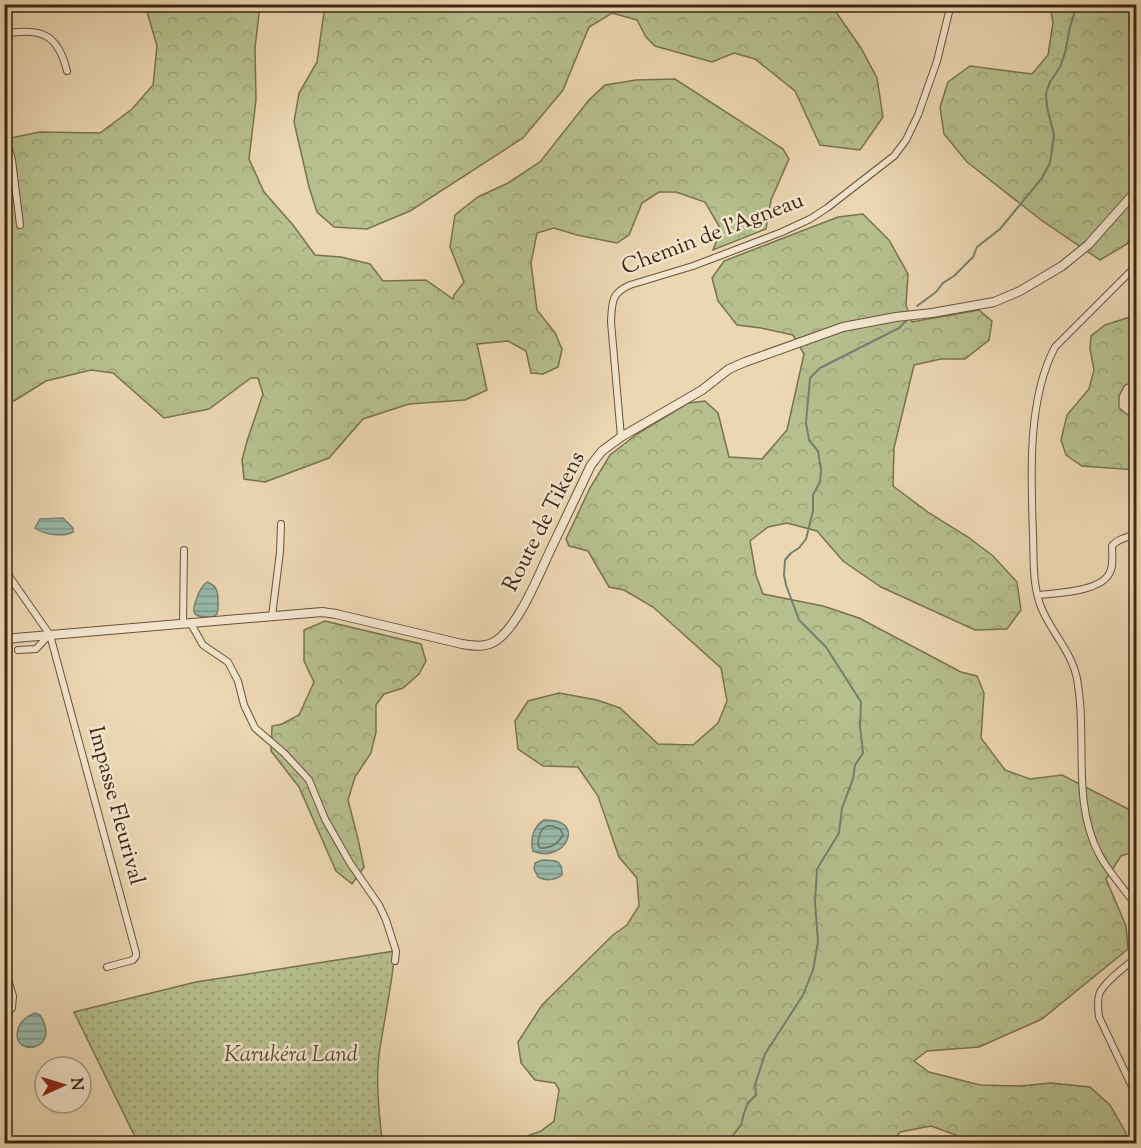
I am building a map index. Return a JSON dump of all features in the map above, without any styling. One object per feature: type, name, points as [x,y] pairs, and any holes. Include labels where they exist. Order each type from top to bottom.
[{"type":"street","name":"Chemin de l’Agneau","points":[[621,437],[611,322],[612,303],[616,293],[630,285],[693,266],[810,219],[884,164],[900,149],[918,115],[937,61],[951,4]]},
{"type":"street","points":[[4,34],[32,31],[44,34],[58,48],[64,58],[67,71]]},
{"type":"street","points":[[4,131],[12,160],[20,225]]},
{"type":"street","name":"Route de Tikens","points":[[4,640],[310,612],[329,613],[462,644],[474,646],[490,644],[499,639],[518,615],[591,465],[602,451],[621,437],[702,390],[729,369],[745,362],[843,327],[994,302],[1020,291],[1062,266],[1088,245],[1137,191]]},
{"type":"street","points":[[1137,266],[1055,347],[1047,362],[1034,426],[1031,477],[1035,575],[1038,595],[1041,606],[1064,647],[1077,679],[1086,816],[1091,836],[1100,856],[1137,905]]},
{"type":"street","points":[[272,616],[281,525]]},
{"type":"street","points":[[1038,595],[1077,590],[1098,584],[1110,574],[1113,544],[1137,534]]},
{"type":"street","points":[[184,550],[187,624],[203,645],[228,662],[238,681],[244,705],[255,728],[284,753],[309,780],[325,819],[350,863],[379,905],[396,951],[395,961]]},
{"type":"street","points":[[4,568],[50,635],[36,649],[18,650]]},
{"type":"street","name":"Impasse Fleurival","points":[[50,635],[136,953],[133,960],[107,967]]},
{"type":"street","points":[[1137,957],[1110,980],[1100,993],[1098,1005],[1099,1017],[1137,1095]]},
{"type":"street","points":[[4,967],[13,996],[12,1008],[4,1017]]},
{"type":"green space","points":[[145,5],[260,5],[255,48],[256,100],[249,159],[264,192],[315,255],[341,257],[370,264],[383,281],[426,280],[453,299],[464,282],[450,247],[455,215],[478,197],[508,183],[540,162],[589,100],[605,85],[636,80],[675,79],[783,149],[789,159],[771,200],[766,229],[713,250],[719,226],[705,202],[676,192],[659,192],[642,203],[629,235],[617,243],[554,228],[537,233],[531,263],[537,310],[555,333],[562,349],[558,367],[543,374],[531,373],[526,351],[508,341],[477,344],[487,390],[465,400],[409,404],[363,419],[329,458],[265,482],[244,479],[242,460],[263,394],[258,378],[251,378],[209,409],[164,418],[113,373],[91,370],[46,381],[14,401],[5,402],[5,139],[40,132],[100,133],[132,109],[153,85],[157,46]]},
{"type":"green space","points":[[325,5],[831,5],[861,48],[877,78],[883,117],[860,150],[820,145],[795,91],[755,59],[734,53],[712,62],[655,46],[646,37],[637,20],[612,13],[589,27],[563,90],[523,138],[410,211],[367,229],[334,227],[317,212],[294,122],[299,93],[317,62]]},
{"type":"green space","points":[[1050,5],[1133,5],[1136,42],[1136,225],[1127,244],[1100,260],[1041,220],[967,162],[944,134],[940,107],[948,82],[970,66],[1032,74],[1048,55],[1053,23]]},
{"type":"green space","points":[[863,214],[889,240],[908,274],[906,305],[912,322],[979,310],[992,321],[989,340],[965,359],[941,359],[914,365],[894,448],[893,486],[993,556],[1017,582],[1021,610],[1007,629],[975,630],[881,587],[843,561],[817,531],[787,523],[768,527],[750,541],[756,575],[763,594],[823,606],[859,618],[961,672],[977,676],[984,693],[981,738],[1005,770],[1030,779],[1062,775],[1136,813],[1136,851],[1121,856],[1106,879],[1126,926],[1128,949],[1042,1019],[979,1047],[927,1051],[914,1061],[929,1072],[980,1085],[1020,1086],[1051,1083],[1090,1087],[1110,1105],[1126,1133],[1127,1143],[961,1143],[956,1135],[931,1126],[900,1132],[891,1144],[524,1143],[527,1136],[541,1131],[554,1121],[559,1090],[555,1083],[535,1080],[521,1063],[518,1042],[542,1005],[613,935],[627,925],[639,906],[637,878],[619,857],[598,796],[578,767],[543,766],[518,749],[515,721],[528,701],[559,693],[597,700],[620,708],[658,744],[693,745],[718,723],[727,701],[721,668],[653,607],[624,590],[609,587],[588,551],[569,546],[566,539],[590,488],[610,455],[637,434],[688,403],[705,401],[718,413],[729,457],[762,459],[787,430],[804,354],[793,335],[737,325],[718,301],[712,278],[724,261],[838,217]]},
{"type":"green space","points":[[1136,315],[1136,382],[1125,385],[1119,396],[1119,408],[1136,421],[1136,470],[1082,466],[1066,455],[1061,440],[1067,415],[1089,389],[1094,370],[1090,349],[1091,336],[1105,325]]},
{"type":"green space","points":[[325,621],[421,644],[426,661],[419,674],[403,688],[384,694],[376,705],[376,732],[371,753],[355,777],[348,800],[364,867],[352,884],[336,871],[299,787],[271,751],[272,726],[282,724],[299,715],[314,682],[304,661],[304,630]]},
{"type":"green space","name":"Karukéra Land","points":[[395,951],[378,1071],[382,1141],[376,1144],[138,1143],[74,1012],[196,982]]},
{"type":"water","points":[[63,518],[73,528],[73,532],[54,534],[35,528],[40,519]]},
{"type":"water","points":[[207,582],[213,585],[218,594],[218,610],[214,616],[202,617],[195,614],[194,606],[199,591]]},
{"type":"water","points":[[544,820],[557,821],[565,826],[568,833],[567,840],[562,847],[544,854],[533,851],[532,842],[535,830]]},
{"type":"water","points":[[551,860],[560,864],[562,875],[550,880],[538,877],[534,869],[535,863]]},
{"type":"water","points":[[35,1013],[40,1015],[45,1027],[45,1037],[35,1047],[28,1047],[21,1044],[18,1029],[25,1019]]},
{"type":"waterway","points":[[917,306],[954,276],[973,257],[977,247],[1000,229],[1042,178],[1050,163],[1054,135],[1046,93],[1065,53],[1074,14],[1074,4]]},
{"type":"waterway","points":[[726,1144],[741,1125],[748,1103],[756,1095],[755,1085],[765,1054],[803,995],[813,970],[818,942],[815,902],[817,869],[839,833],[842,808],[853,779],[855,765],[863,753],[860,726],[861,702],[826,647],[799,620],[784,575],[785,560],[806,539],[813,511],[813,495],[820,482],[818,451],[809,440],[806,423],[810,378],[820,368],[899,328],[906,321]]}]
